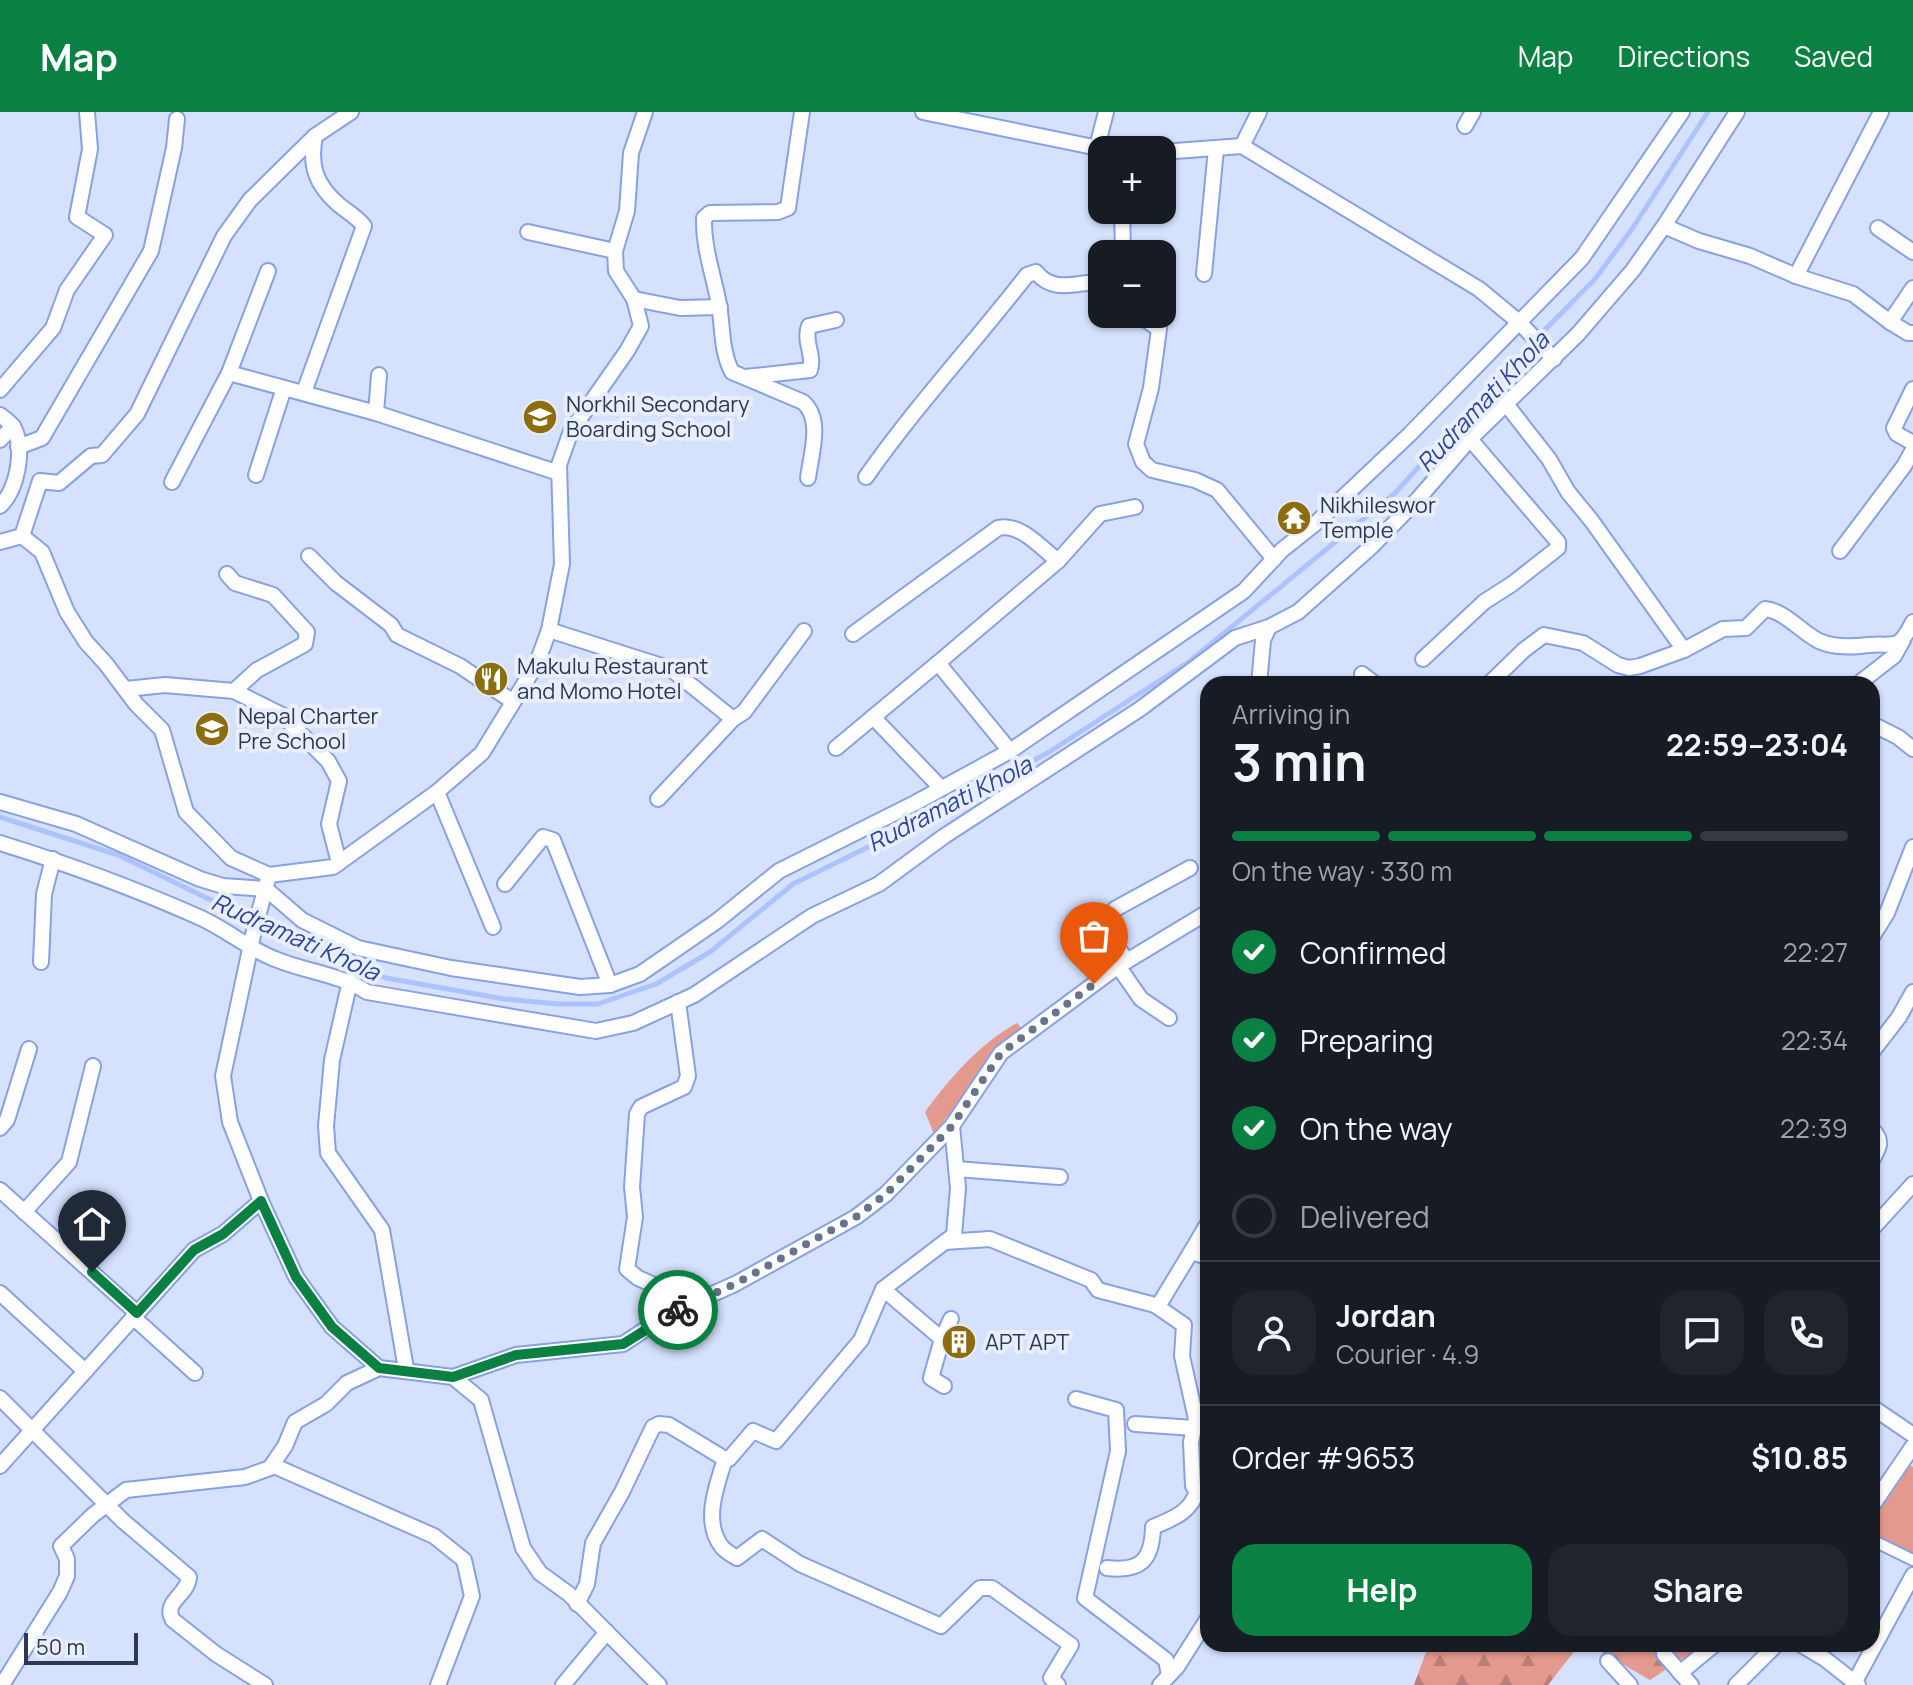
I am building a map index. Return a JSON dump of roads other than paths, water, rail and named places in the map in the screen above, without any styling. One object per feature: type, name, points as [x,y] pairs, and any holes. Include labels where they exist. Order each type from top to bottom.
[{"type":"street","points":[[0,390],[53,328],[67,290],[105,235],[77,217],[90,149],[87,112]]},
{"type":"street","points":[[22,536],[40,481],[59,483],[91,456],[102,455],[137,414],[224,236],[250,200],[315,136],[351,112]]},
{"type":"street","points":[[0,802],[76,824],[200,879],[223,886],[266,889],[333,867],[437,792],[482,753],[537,663],[549,630],[562,564],[559,473],[571,431],[641,326],[634,299],[616,271],[615,251],[627,211],[631,153],[645,112]]},
{"type":"street","points":[[802,112],[788,208],[778,212],[710,213],[704,218],[703,233],[720,307],[725,357],[732,372],[803,402],[815,419],[808,478]]},
{"type":"street","points":[[923,112],[949,114],[1088,145]]},
{"type":"street","points":[[1104,136],[1106,112]]},
{"type":"street","points":[[1242,146],[1259,112]]},
{"type":"street","points":[[1465,126],[1473,112]]},
{"type":"street","points":[[22,536],[42,552],[67,612],[86,642],[136,704],[162,730],[186,812],[231,858],[302,920],[358,948],[451,968],[580,987],[610,985],[640,974],[717,921],[779,871],[1010,751],[1244,591],[1274,559],[1523,327],[1582,258],[1682,112]]},
{"type":"street","points":[[0,843],[53,859],[203,919],[251,941],[278,960],[350,981],[367,992],[596,1031],[633,1023],[694,995],[812,916],[879,884],[943,837],[1140,709],[1235,638],[1269,627],[1298,612],[1371,547],[1550,354],[1633,270],[1737,112]]},
{"type":"street","points":[[1796,276],[1881,112]]},
{"type":"street","points":[[18,447],[42,438],[151,251],[174,148],[177,119]]},
{"type":"street","points":[[304,392],[364,226],[327,194],[319,182],[311,156],[315,136]]},
{"type":"street","points":[[1176,151],[1242,146],[1479,289],[1550,354]]},
{"type":"street","points":[[1204,274],[1216,149]]},
{"type":"street","points":[[1664,226],[1853,294],[1890,322],[1913,333]]},
{"type":"street","points":[[1878,228],[1913,252]]},
{"type":"street","points":[[528,232],[615,251]]},
{"type":"street","points":[[172,482],[229,373],[268,271]]},
{"type":"street","points":[[866,477],[894,436],[1027,275],[1036,272],[1047,282],[1069,287],[1088,281]]},
{"type":"street","points":[[1890,322],[1913,288]]},
{"type":"street","points":[[634,299],[680,308],[720,307]]},
{"type":"street","points":[[742,378],[810,370],[812,365],[805,336],[809,326],[836,320]]},
{"type":"street","points":[[1158,328],[1151,388],[1136,444],[1143,462],[1152,470],[1195,480],[1217,490],[1274,559]]},
{"type":"street","points":[[229,373],[376,413],[559,473]]},
{"type":"street","points":[[376,413],[379,375]]},
{"type":"street","points":[[256,475],[284,388]]},
{"type":"street","points":[[1913,389],[1894,428],[1897,434],[1913,443]]},
{"type":"street","points":[[1506,404],[1549,459],[1568,492],[1684,650]]},
{"type":"street","points":[[0,415],[13,426],[18,447],[17,469],[6,500],[0,506]]},
{"type":"street","points":[[0,440],[13,426]]},
{"type":"street","points":[[1423,659],[1484,602],[1558,548],[1558,542],[1470,439]]},
{"type":"street","points":[[1840,551],[1913,450]]},
{"type":"street","points":[[836,748],[1058,561],[1100,514],[1135,507]]},
{"type":"street","points":[[853,634],[998,528],[1017,529],[1058,561]]},
{"type":"street","points":[[0,542],[22,536]]},
{"type":"street","points":[[309,556],[336,583],[391,625],[397,635],[460,666],[512,701]]},
{"type":"street","points":[[227,574],[235,583],[273,595],[307,632],[305,644],[257,670],[234,691]]},
{"type":"street","points":[[1497,676],[1544,635],[1583,643],[1618,665],[1629,668],[1684,650],[1723,629],[1746,628],[1765,609],[1779,614],[1818,641],[1832,645],[1894,646],[1905,638]]},
{"type":"street","points":[[1868,676],[1894,656],[1913,622]]},
{"type":"street","points":[[1260,676],[1263,640],[1269,627]]},
{"type":"street","points":[[549,630],[671,669],[733,719]]},
{"type":"street","points":[[658,799],[733,719],[744,712],[804,631]]},
{"type":"street","points":[[938,663],[1010,751]]},
{"type":"street","points":[[126,689],[165,685],[234,691],[282,715],[328,761],[339,781],[329,824],[339,863]]},
{"type":"street","points":[[873,717],[941,788]]},
{"type":"street","points":[[1880,728],[1913,749]]},
{"type":"street","points":[[437,792],[493,927]]},
{"type":"street","points":[[505,884],[543,837],[553,840],[610,985]]},
{"type":"street","points":[[1880,924],[1913,847]]},
{"type":"street","points":[[41,962],[44,894],[53,859]]},
{"type":"street","points":[[1169,1018],[1141,999],[1106,930],[1107,920],[1115,909],[1190,868]]},
{"type":"street","points":[[266,889],[251,941],[223,1076],[230,1122],[261,1201],[296,1277],[332,1327],[379,1368]]},
{"type":"street","points":[[1880,910],[1887,913]]},
{"type":"street","points":[[3,1679],[60,1592],[67,1576],[67,1559],[61,1546],[93,1515],[126,1490],[245,1477],[270,1468],[285,1446],[295,1422],[326,1404],[347,1383],[379,1368],[453,1377],[516,1355],[623,1344],[680,1309],[735,1284],[856,1217],[886,1194],[952,1126],[1001,1053],[1122,964],[1200,917]]},
{"type":"street","points":[[350,981],[332,1060],[326,1126],[328,1153],[382,1230],[406,1369]]},
{"type":"street","points":[[1880,1042],[1913,992]]},
{"type":"street","points":[[678,1002],[688,1076],[684,1087],[641,1107],[637,1114],[632,1187],[635,1217],[627,1269],[638,1278],[665,1290],[680,1309]]},
{"type":"street","points":[[0,1128],[7,1120],[29,1049]]},
{"type":"street","points":[[24,1212],[69,1162],[93,1066]]},
{"type":"street","points":[[577,1604],[587,1584],[593,1543],[653,1427],[669,1425],[725,1459],[729,1459],[753,1431],[776,1441],[861,1340],[883,1289],[954,1235],[958,1188],[952,1126]]},
{"type":"street","points":[[956,1169],[1060,1177]]},
{"type":"street","points":[[1880,1220],[1913,1184]]},
{"type":"street","points":[[0,1190],[195,1373]]},
{"type":"street","points":[[0,1466],[194,1250],[223,1234],[261,1201]]},
{"type":"street","points":[[1155,1305],[1160,1303],[1200,1237]]},
{"type":"street","points":[[945,1242],[990,1239],[1091,1280],[1098,1290],[1155,1305],[1184,1325],[1182,1356],[1196,1419],[1193,1486],[1200,1489]]},
{"type":"street","points":[[1191,1252],[1200,1255]]},
{"type":"street","points":[[883,1289],[942,1339]]},
{"type":"street","points":[[0,1293],[85,1371]]},
{"type":"street","points":[[944,1386],[931,1378],[951,1319]]},
{"type":"street","points":[[453,1377],[481,1400],[523,1548],[540,1573],[607,1632],[659,1685]]},
{"type":"street","points":[[0,1398],[123,1521],[189,1577],[189,1586],[170,1606],[169,1614],[173,1620],[216,1654],[265,1685]]},
{"type":"street","points":[[1076,1399],[1116,1410],[1118,1451],[1085,1598],[1166,1660],[1164,1680]]},
{"type":"street","points":[[1880,1412],[1913,1435]]},
{"type":"street","points":[[1135,1424],[1194,1428]]},
{"type":"street","points":[[1880,1495],[1912,1450]]},
{"type":"street","points":[[725,1459],[712,1501],[714,1528],[721,1546],[737,1558],[762,1539],[812,1570],[941,1626],[980,1588],[992,1588],[1071,1645],[1051,1678],[1058,1685]]},
{"type":"street","points":[[272,1465],[434,1536],[464,1560],[472,1596],[438,1685]]},
{"type":"street","points":[[1107,1568],[1124,1570],[1144,1561],[1150,1553],[1153,1527],[1179,1517],[1200,1493]]},
{"type":"street","points":[[1880,1544],[1913,1560]]},
{"type":"street","points":[[1880,1637],[1913,1575]]},
{"type":"street","points":[[1164,1680],[1200,1629]]},
{"type":"street","points":[[563,1685],[607,1632]]},
{"type":"street","points":[[1680,1673],[1705,1652]]},
{"type":"street","points":[[1736,1685],[1769,1652]]},
{"type":"street","points":[[1813,1652],[1855,1684],[1872,1652]]},
{"type":"street","points":[[1664,1654],[1691,1685]]},
{"type":"street","points":[[1608,1661],[1630,1685]]},
{"type":"waterway","name":"Rudramati Khola","points":[[0,817],[118,855],[246,917],[386,978],[504,999],[558,1004],[598,1004],[656,984],[710,952],[793,884],[927,818],[1049,752],[1190,661],[1395,493],[1527,348],[1595,279],[1632,229],[1708,112]]},
{"type":"place","name":"Norkhil Secondary Boarding School","points":[[540,417]]},
{"type":"place","name":"Nikhileswor Temple","points":[[1294,518]]},
{"type":"place","name":"Makulu Restaurant and Momo Hotel","points":[[491,679]]},
{"type":"place","name":"Nepal Charter Pre School","points":[[212,729]]},
{"type":"place","name":"APT APT","points":[[959,1342]]}]
